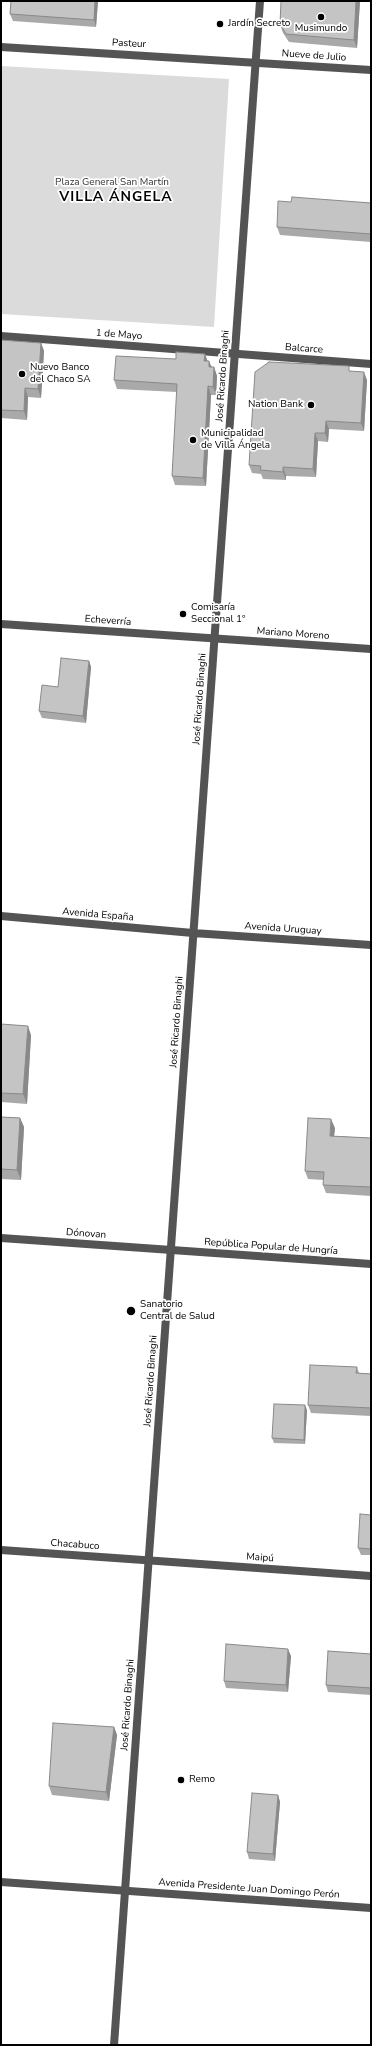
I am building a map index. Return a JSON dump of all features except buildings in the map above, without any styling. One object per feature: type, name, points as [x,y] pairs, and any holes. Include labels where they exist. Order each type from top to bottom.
[{"type":"street","name":"José Ricardo Binaghi","points":[[114,2045],[260,1]]},
{"type":"street","name":"Pasteur","points":[[1,47],[256,62]]},
{"type":"street","name":"Nueve de Julio","points":[[256,62],[371,70]]},
{"type":"street","name":"1 de Mayo","points":[[1,336],[235,354]]},
{"type":"street","name":"Balcarce","points":[[235,354],[371,364]]},
{"type":"street","name":"Echeverría","points":[[1,624],[214,638]]},
{"type":"street","name":"Mariano Moreno","points":[[214,638],[371,649]]},
{"type":"street","name":"Avenida España","points":[[1,916],[193,933]]},
{"type":"street","name":"Avenida Uruguay","points":[[193,933],[371,945]]},
{"type":"street","name":"Dónovan","points":[[1,1238],[170,1251]]},
{"type":"street","name":"República Popular de Hungría","points":[[170,1251],[371,1264]]},
{"type":"street","name":"Chacabuco","points":[[1,1550],[148,1560]]},
{"type":"street","name":"Maipú","points":[[148,1560],[371,1576]]},
{"type":"street","name":"Avenida Presidente Juan Domingo Perón","points":[[1,1882],[371,1908]]},
{"type":"green space","name":"Plaza General San Martín","points":[[1,66],[229,79],[214,327],[1,314]]},
{"type":"place","name":"Musimundo","points":[[321,17]]},
{"type":"place","name":"Jardín Secreto","points":[[220,24]]},
{"type":"place","name":"Nuevo Banco del Chaco SA","points":[[22,374]]},
{"type":"place","name":"Nation Bank","points":[[311,405]]},
{"type":"place","name":"Municipalidad de Villa Ángela","points":[[193,440]]},
{"type":"place","name":"Comisaría Seccional 1º","points":[[183,614]]},
{"type":"place","name":"Sanatorio Central de Salud","points":[[131,1311]]},
{"type":"place","name":"Remo","points":[[181,1780]]},
{"type":"district","name":"VILLA ÁNGELA","points":[[116,198]]}]
